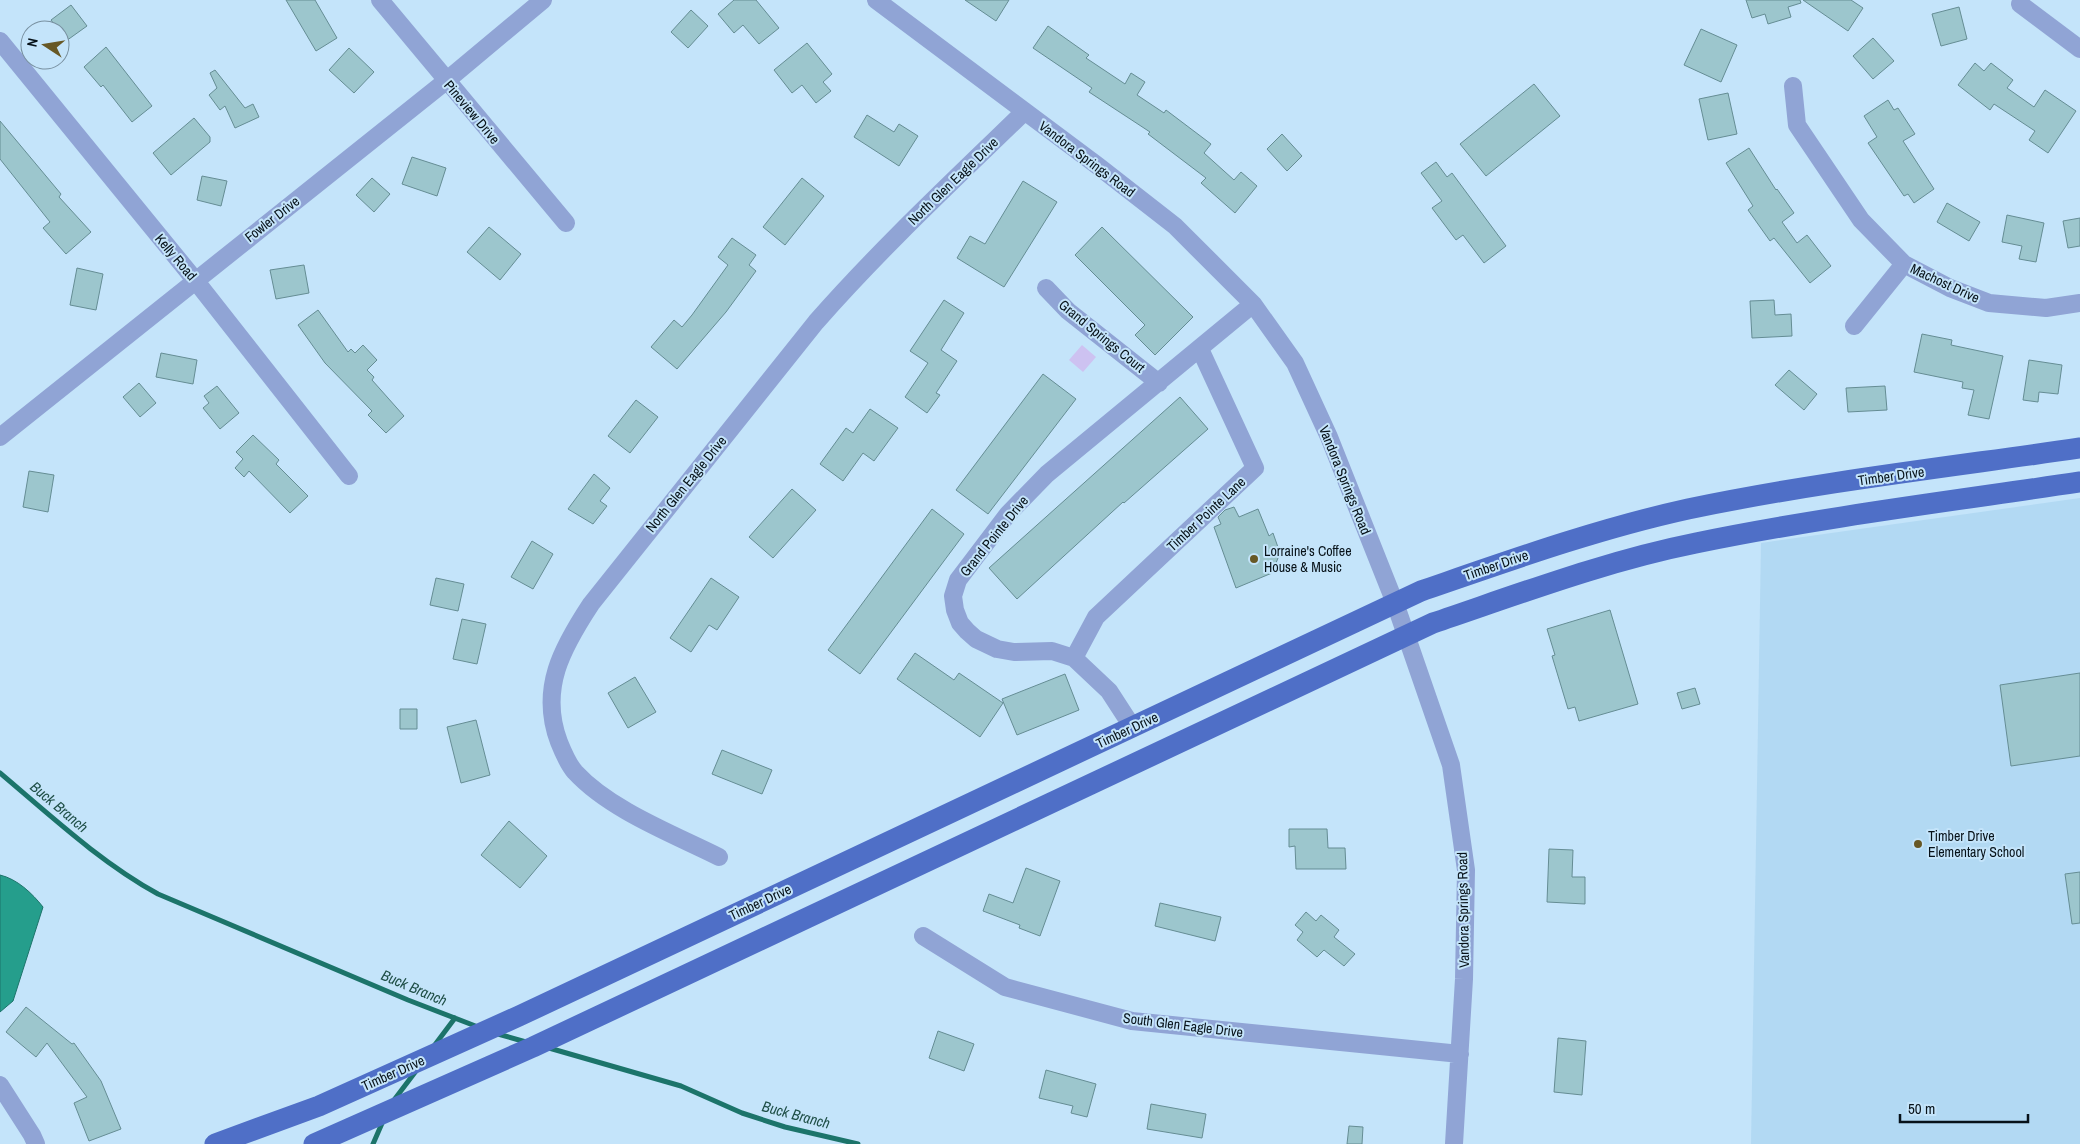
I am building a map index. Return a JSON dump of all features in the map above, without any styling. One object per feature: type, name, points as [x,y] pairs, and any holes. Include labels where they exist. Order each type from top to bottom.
[{"type":"main road","name":"Timber Drive","points":[[216,1144],[319,1106],[510,1020],[954,810],[1133,728],[1420,591],[1564,542],[1687,510],[1809,488],[2080,448]]},
{"type":"main road","points":[[314,1144],[533,1047],[1433,623],[1574,575],[1694,543],[1824,520],[2080,482]]},
{"type":"street","name":"Pineview Drive","points":[[380,0],[566,223]]},
{"type":"street","name":"Fowler Drive","points":[[0,437],[446,80],[543,0]]},
{"type":"street","name":"Vandora Springs Road","points":[[876,0],[1175,226],[1253,304],[1295,363],[1328,436],[1395,603],[1451,765],[1465,862],[1464,979],[1454,1144]]},
{"type":"street","points":[[2020,4],[2080,49]]},
{"type":"street","name":"Kelly Road","points":[[0,41],[195,280],[349,476]]},
{"type":"street","name":"Machost Drive","points":[[1793,86],[1797,125],[1861,220],[1904,264],[1950,288],[1989,303],[2046,308],[2080,303]]},
{"type":"street","name":"North Glen Eagle Drive","points":[[719,857],[624,810],[574,772],[554,730],[550,693],[556,668],[572,632],[591,604],[816,322],[880,253],[1024,112]]},
{"type":"street","points":[[1854,326],[1904,264]]},
{"type":"street","name":"Grand Springs Court","points":[[1046,288],[1068,311],[1159,383]]},
{"type":"street","name":"Grand Pointe Drive","points":[[1133,728],[1109,691],[1074,658],[1064,653],[1052,651],[1014,652],[997,649],[976,639],[960,623],[955,610],[954,588],[1008,514],[1047,474],[1253,304]]},
{"type":"street","name":"Timber Pointe Lane","points":[[1074,658],[1096,617],[1255,468],[1200,349]]},
{"type":"street","name":"South Glen Eagle Drive","points":[[923,936],[1005,987],[1132,1021],[1460,1054]]},
{"type":"street","points":[[0,1085],[14,1104],[36,1144]]},
{"type":"shaded area","points":[[1082,345],[1096,357],[1083,372],[1069,360]]},
{"type":"shaded area","name":"Timber Drive Elementary School","points":[[2080,498],[2080,1144],[1751,1144],[1761,543]]},
{"type":"shaded area","points":[[0,875],[24,887],[43,907],[13,1001],[0,1012]]},
{"type":"building","points":[[286,0],[315,0],[337,38],[316,51]]},
{"type":"building","points":[[734,0],[756,0],[779,28],[759,44],[743,25],[734,33],[718,14]]},
{"type":"building","points":[[965,0],[1009,0],[996,21]]},
{"type":"building","points":[[1746,0],[1800,0],[1801,3],[1788,7],[1791,17],[1768,24],[1765,14],[1752,18]]},
{"type":"building","points":[[1803,0],[1851,0],[1863,8],[1848,31]]},
{"type":"building","points":[[71,5],[87,26],[70,38],[70,20],[51,20]]},
{"type":"building","points":[[1959,7],[1967,39],[1941,46],[1932,14]]},
{"type":"building","points":[[691,10],[708,26],[688,48],[671,32]]},
{"type":"building","points":[[1048,26],[1089,55],[1086,58],[1125,84],[1131,73],[1145,82],[1137,95],[1164,113],[1166,110],[1211,144],[1204,153],[1234,180],[1241,172],[1257,186],[1235,213],[1201,183],[1206,178],[1148,134],[1150,132],[1089,92],[1092,88],[1033,48]]},
{"type":"building","points":[[1701,29],[1737,45],[1721,82],[1684,65]]},
{"type":"building","points":[[1873,38],[1894,61],[1873,79],[1853,56]]},
{"type":"building","points":[[807,43],[832,74],[823,82],[831,91],[816,103],[802,85],[792,93],[774,70]]},
{"type":"building","points":[[106,47],[152,106],[132,122],[103,85],[101,87],[84,67]]},
{"type":"building","points":[[349,48],[374,72],[354,93],[329,70]]},
{"type":"building","points":[[1975,63],[1984,71],[1991,63],[2013,80],[2007,88],[2034,107],[2045,90],[2076,111],[2048,153],[2029,140],[2035,131],[1994,104],[1990,110],[1958,85]]},
{"type":"building","points":[[215,70],[245,108],[253,104],[259,117],[235,128],[225,106],[220,110],[209,95],[217,88],[210,73]]},
{"type":"building","points":[[1534,84],[1560,116],[1486,176],[1460,144]]},
{"type":"building","points":[[1728,93],[1737,134],[1708,140],[1699,99]]},
{"type":"building","points":[[1888,100],[1894,110],[1898,108],[1915,134],[1903,141],[1934,189],[1914,203],[1908,194],[1904,196],[1868,143],[1877,137],[1864,116]]},
{"type":"building","points":[[867,115],[894,132],[899,124],[918,136],[899,166],[854,137]]},
{"type":"building","points":[[194,118],[210,137],[210,142],[171,175],[153,153]]},
{"type":"building","points":[[0,121],[61,194],[59,197],[91,232],[66,254],[43,228],[50,222],[0,159]]},
{"type":"building","points":[[1282,134],[1302,156],[1287,171],[1267,149]]},
{"type":"building","points":[[1749,148],[1776,190],[1794,213],[1782,222],[1797,243],[1807,235],[1831,266],[1810,283],[1774,238],[1770,241],[1748,210],[1753,206],[1726,163]]},
{"type":"building","points":[[412,157],[446,168],[437,196],[402,184]]},
{"type":"building","points":[[1436,162],[1447,177],[1452,173],[1506,246],[1484,263],[1463,235],[1456,240],[1432,208],[1442,201],[1421,173]]},
{"type":"building","points":[[202,176],[227,181],[221,206],[197,200]]},
{"type":"building","points":[[372,178],[390,194],[374,212],[356,195]]},
{"type":"building","points":[[802,178],[824,196],[785,245],[763,227]]},
{"type":"building","points":[[1023,181],[1057,202],[1004,287],[957,258],[970,236],[985,244]]},
{"type":"building","points":[[1947,203],[1980,222],[1969,241],[1937,222]]},
{"type":"building","points":[[2007,215],[2044,223],[2036,262],[2019,259],[2022,246],[2002,242]]},
{"type":"building","points":[[2080,218],[2080,246],[2068,248],[2063,221]]},
{"type":"building","points":[[489,227],[521,254],[500,280],[467,252]]},
{"type":"building","points":[[1102,227],[1193,317],[1155,355],[1135,335],[1145,325],[1075,255]]},
{"type":"building","points":[[732,238],[756,255],[749,265],[756,271],[726,312],[677,369],[651,347],[674,320],[682,327],[692,315],[728,265],[718,257]]},
{"type":"building","points":[[304,265],[309,293],[276,299],[270,270]]},
{"type":"building","points":[[77,268],[103,274],[96,310],[70,305]]},
{"type":"building","points":[[944,300],[964,313],[941,350],[957,361],[936,393],[940,395],[927,413],[905,397],[928,363],[910,351]]},
{"type":"building","points":[[1774,300],[1775,315],[1791,314],[1792,336],[1752,338],[1750,301]]},
{"type":"building","points":[[318,310],[348,352],[351,349],[355,353],[363,345],[377,360],[367,370],[374,377],[372,380],[404,416],[386,433],[368,415],[372,411],[325,363],[298,325]]},
{"type":"building","points":[[1922,334],[1952,340],[1951,345],[2003,356],[1989,419],[1968,415],[1974,390],[1962,388],[1963,382],[1914,372]]},
{"type":"building","points":[[161,353],[197,360],[193,384],[156,377]]},
{"type":"building","points":[[2029,360],[2062,365],[2058,394],[2039,392],[2038,402],[2023,400]]},
{"type":"building","points":[[1789,370],[1817,394],[1804,410],[1775,385]]},
{"type":"building","points":[[1043,374],[1076,399],[988,514],[956,490]]},
{"type":"building","points":[[139,383],[156,403],[140,417],[123,397]]},
{"type":"building","points":[[217,386],[239,413],[220,429],[203,408],[209,403],[204,396]]},
{"type":"building","points":[[1885,386],[1887,410],[1848,412],[1846,388]]},
{"type":"building","points":[[1180,397],[1208,429],[1123,502],[1017,599],[989,568]]},
{"type":"building","points":[[636,400],[658,417],[630,453],[608,436]]},
{"type":"building","points":[[870,409],[898,428],[874,461],[863,453],[843,481],[820,464],[846,428],[853,433]]},
{"type":"building","points":[[253,435],[279,460],[276,464],[308,496],[290,513],[249,471],[244,477],[235,468],[243,459],[236,452]]},
{"type":"building","points":[[29,471],[54,475],[48,512],[23,507]]},
{"type":"building","points":[[594,474],[610,488],[600,501],[607,506],[593,524],[568,509]]},
{"type":"building","points":[[792,489],[816,510],[773,558],[749,537]]},
{"type":"building","points":[[1234,507],[1239,517],[1258,509],[1269,536],[1273,533],[1280,553],[1272,573],[1236,588],[1214,527],[1221,524],[1218,517],[1225,510]]},
{"type":"building","points":[[932,509],[964,534],[860,674],[828,650]]},
{"type":"building","points":[[532,541],[553,554],[533,589],[511,577]]},
{"type":"building","points":[[436,578],[464,584],[458,611],[430,605]]},
{"type":"building","points":[[711,578],[739,597],[717,630],[709,625],[691,652],[670,638]]},
{"type":"building","points":[[1610,610],[1638,704],[1579,721],[1575,707],[1568,709],[1552,656],[1555,655],[1547,629]]},
{"type":"building","points":[[462,619],[486,624],[477,664],[453,659]]},
{"type":"building","points":[[915,653],[954,680],[959,673],[1003,703],[980,737],[897,679]]},
{"type":"building","points":[[2080,673],[2080,756],[2011,766],[2000,685]]},
{"type":"building","points":[[1065,674],[1079,710],[1017,735],[1002,699]]},
{"type":"building","points":[[635,677],[656,712],[628,728],[608,693]]},
{"type":"building","points":[[1695,688],[1700,704],[1682,709],[1677,693]]},
{"type":"building","points":[[400,709],[417,709],[417,729],[400,729]]},
{"type":"building","points":[[476,720],[490,775],[461,783],[447,727]]},
{"type":"building","points":[[722,750],[772,770],[762,794],[712,774]]},
{"type":"building","points":[[509,821],[547,856],[520,888],[481,855]]},
{"type":"building","points":[[1289,829],[1327,829],[1328,848],[1345,848],[1346,869],[1296,869],[1295,846],[1289,847]]},
{"type":"building","points":[[1549,849],[1573,850],[1572,877],[1585,877],[1585,904],[1547,902]]},
{"type":"building","points":[[1026,868],[1060,881],[1040,936],[1019,928],[1020,925],[983,911],[989,894],[1013,903]]},
{"type":"building","points":[[2080,872],[2080,923],[2072,924],[2065,874]]},
{"type":"building","points":[[1160,903],[1221,917],[1215,941],[1155,926]]},
{"type":"building","points":[[1306,912],[1316,921],[1321,915],[1339,930],[1334,937],[1355,954],[1344,966],[1324,950],[1317,957],[1297,940],[1303,932],[1295,925]]},
{"type":"building","points":[[26,1007],[72,1044],[74,1043],[101,1081],[121,1129],[89,1141],[74,1103],[87,1097],[47,1043],[36,1057],[6,1032]]},
{"type":"building","points":[[938,1031],[974,1044],[964,1071],[929,1058]]},
{"type":"building","points":[[1558,1038],[1586,1041],[1582,1095],[1554,1092]]},
{"type":"building","points":[[1046,1070],[1096,1084],[1087,1117],[1071,1113],[1073,1106],[1039,1098]]},
{"type":"building","points":[[1151,1104],[1206,1114],[1202,1138],[1147,1129]]},
{"type":"building","points":[[1349,1126],[1363,1127],[1362,1144],[1347,1144]]},
{"type":"waterway","name":"Buck Branch","points":[[0,773],[96,853],[158,894],[408,1000],[478,1027]]},
{"type":"waterway","points":[[434,1046],[455,1018]]},
{"type":"waterway","name":"Buck Branch","points":[[498,1034],[526,1042]]},
{"type":"waterway","name":"Buck Branch","points":[[549,1048],[681,1086],[742,1113],[785,1127],[858,1144]]},
{"type":"waterway","points":[[394,1100],[416,1071]]},
{"type":"waterway","points":[[373,1144],[383,1121]]},
{"type":"place","name":"Lorraine's Coffee House & Music","points":[[1254,559]]},
{"type":"place","name":"Timber Drive Elementary School","points":[[1918,844]]}]
